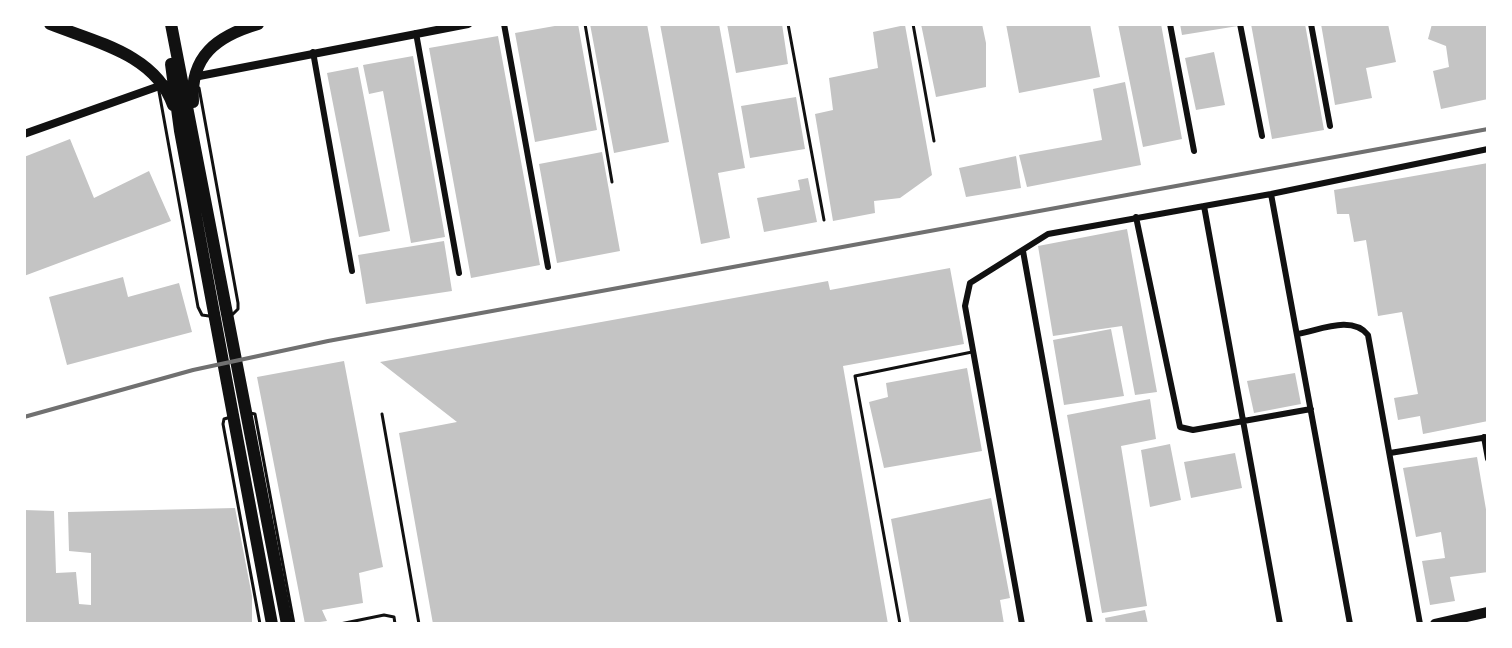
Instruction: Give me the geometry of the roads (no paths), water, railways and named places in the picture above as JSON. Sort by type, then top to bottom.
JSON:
[{"type":"highway","points":[[50,24],[132,58],[164,86],[180,131]]},
{"type":"highway","points":[[164,24],[180,131],[272,624]]},
{"type":"highway","points":[[171,24],[287,624]]},
{"type":"highway","points":[[201,169],[193,107],[194,76],[205,52],[228,34],[258,24]]},
{"type":"main road","points":[[1435,624],[1488,612]]},
{"type":"street","points":[[24,134],[158,86],[197,76],[468,24]]},
{"type":"street","points":[[504,24],[548,267]]},
{"type":"street","points":[[1170,24],[1194,151]]},
{"type":"street","points":[[1240,24],[1262,136]]},
{"type":"street","points":[[1311,24],[1330,126]]},
{"type":"street","points":[[416,33],[459,273]]},
{"type":"street","points":[[313,52],[352,271]]},
{"type":"street","points":[[1022,624],[965,306],[970,283],[1048,234],[1271,194],[1488,149]]},
{"type":"street","points":[[1271,194],[1350,624]]},
{"type":"street","points":[[1204,206],[1280,624]]},
{"type":"street","points":[[1136,217],[1177,423],[1188,430],[1311,409]]},
{"type":"street","points":[[1023,251],[1090,624]]},
{"type":"street","points":[[1298,334],[1350,325],[1366,331],[1420,624]]},
{"type":"street","points":[[1390,453],[1486,437],[1488,459]]},
{"type":"lane","points":[[585,24],[612,182]]},
{"type":"lane","points":[[788,24],[824,220]]},
{"type":"lane","points":[[913,24],[934,141]]},
{"type":"lane","points":[[158,86],[198,307],[205,316],[234,314],[238,303],[197,76]]},
{"type":"lane","points":[[900,624],[855,376],[973,351]]},
{"type":"lane","points":[[260,624],[223,424],[226,417],[253,413],[294,624]]},
{"type":"lane","points":[[382,414],[419,624]]},
{"type":"lane","points":[[340,624],[384,615],[394,617],[395,624]]},
{"type":"railway","points":[[24,417],[193,370],[328,341],[1488,129]]}]
